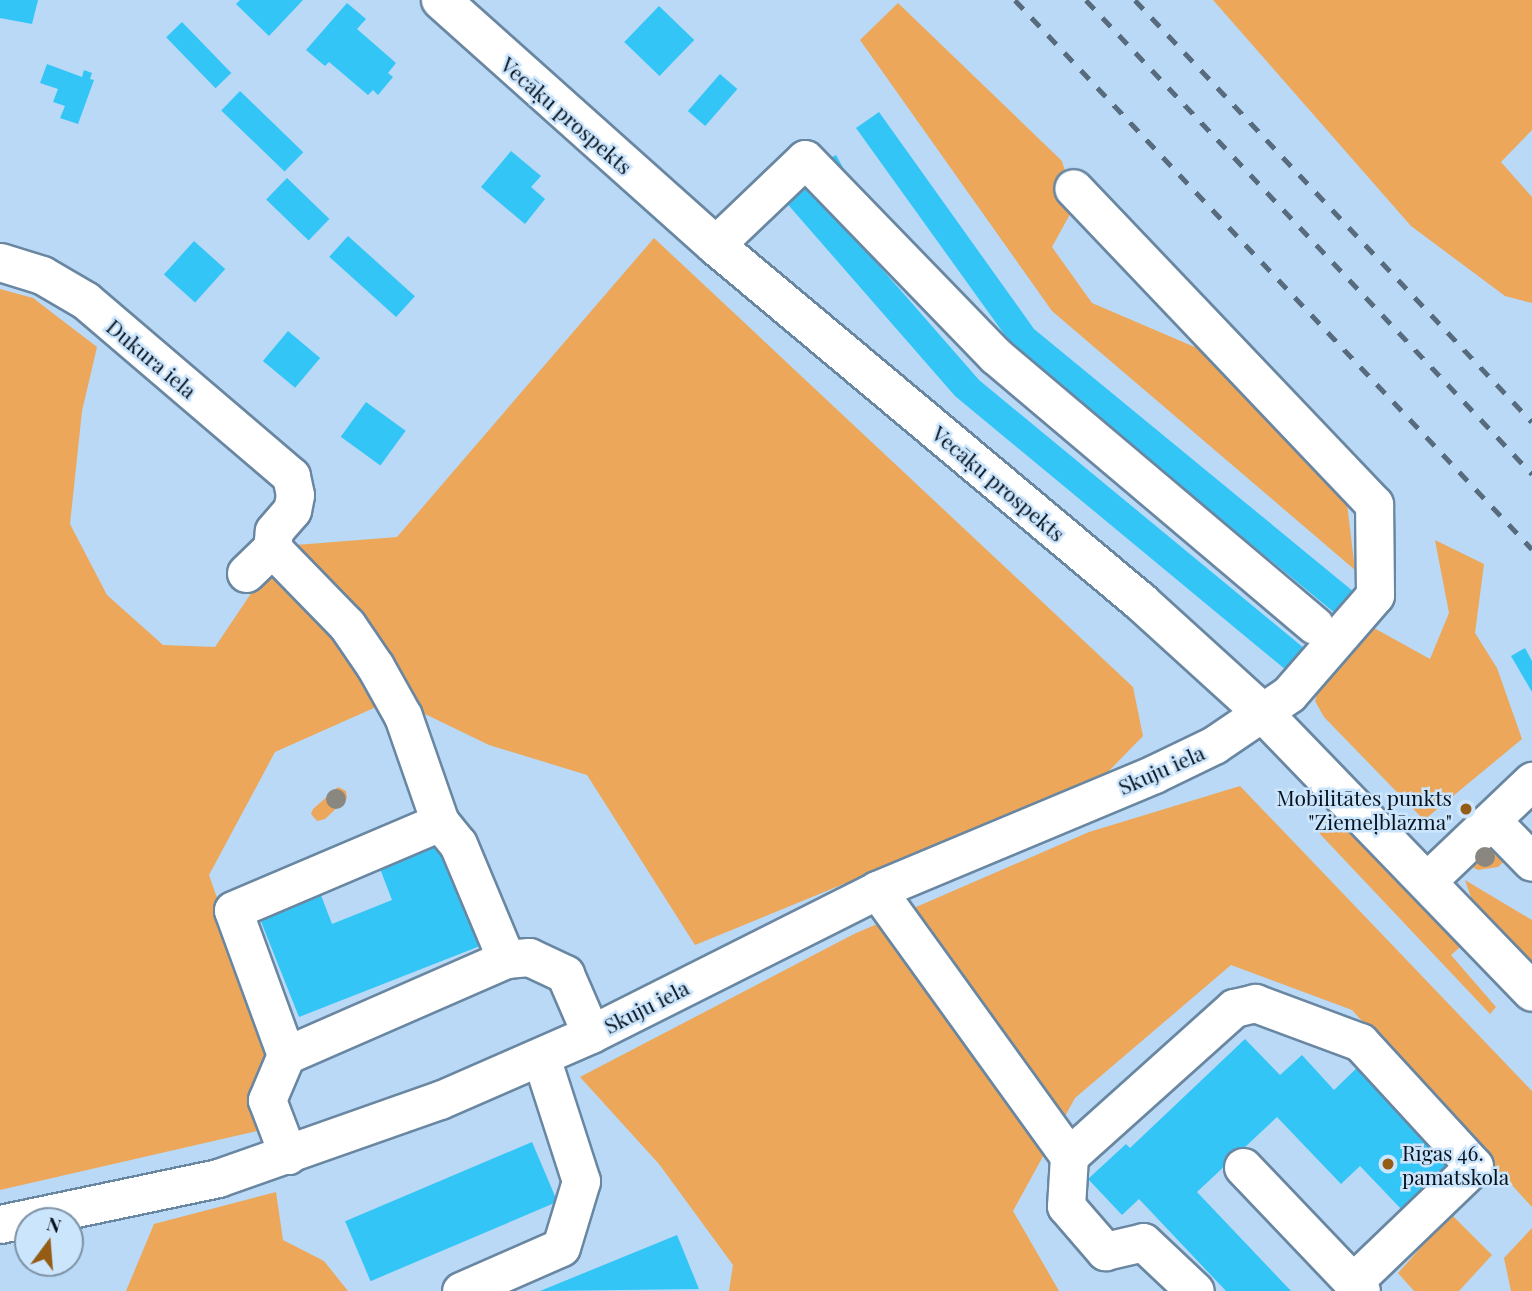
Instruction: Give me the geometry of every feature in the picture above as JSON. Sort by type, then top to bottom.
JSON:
[{"type":"main road","name":"Vecāķu prospekts","points":[[440,0],[715,245],[1142,602],[1264,713],[1428,880],[1532,992]]},
{"type":"street","points":[[715,245],[805,159],[996,356],[1314,625]]},
{"type":"street","name":"Skuju iela","points":[[0,1224],[139,1197],[288,1155],[541,1057],[877,890],[1154,774],[1264,713],[1289,694],[1376,595],[1374,504],[1073,188]]},
{"type":"street","name":"Dukura iela","points":[[0,262],[42,275],[85,300],[291,476],[295,495],[292,510],[274,531],[272,548]]},
{"type":"street","points":[[246,573],[272,548],[347,625],[375,666],[403,716],[440,822],[458,844],[506,959]]},
{"type":"street","points":[[1428,880],[1532,781]]},
{"type":"street","points":[[1492,821],[1532,862]]},
{"type":"street","points":[[288,1155],[267,1100],[286,1055],[233,910],[440,822]]},
{"type":"street","points":[[877,890],[1069,1156],[1066,1206],[1105,1251],[1143,1242],[1195,1291]]},
{"type":"street","points":[[286,1055],[506,959],[529,957],[565,974],[591,1034]]},
{"type":"street","points":[[1069,1156],[1234,1009],[1255,1003],[1360,1042],[1474,1166],[1357,1287],[1244,1167]]},
{"type":"street","points":[[461,1291],[561,1247],[581,1181],[541,1057]]},
{"type":"shaded area","points":[[1213,0],[1532,0],[1532,130],[1501,162],[1532,197],[1532,303],[1505,296],[1411,226]]},
{"type":"shaded area","points":[[898,3],[1062,161],[1075,205],[1052,247],[1092,303],[1197,348],[1346,495],[1355,570],[1052,311],[860,40]]},
{"type":"shaded area","points":[[654,238],[1133,687],[1143,736],[1102,778],[695,945],[587,775],[489,745],[394,699],[275,752],[209,875],[296,1122],[0,1190],[0,289],[33,298],[97,347],[82,411],[70,524],[107,595],[163,645],[215,647],[283,546],[397,537]]},
{"type":"shaded area","points":[[1435,540],[1484,564],[1475,633],[1497,668],[1522,739],[1424,820],[1324,717],[1315,701],[1318,689],[1374,628],[1430,659],[1449,613]]},
{"type":"shaded area","points":[[1240,786],[1532,1091],[1532,1207],[1352,1010],[1231,965],[1075,1098],[1013,1211],[1059,1291],[729,1291],[733,1265],[659,1164],[580,1077],[854,934],[1089,832]]},
{"type":"shaded area","points":[[338,787],[346,791],[347,798],[325,819],[317,821],[311,814],[313,809]]},
{"type":"shaded area","points":[[1339,807],[1466,942],[1451,955],[1496,1007],[1490,1014],[1320,834],[1319,827]]},
{"type":"shaded area","points":[[1496,845],[1513,853],[1498,867],[1478,870],[1468,865],[1485,846]]},
{"type":"shaded area","points":[[1465,880],[1532,920],[1532,967],[1474,906]]},
{"type":"shaded area","points":[[276,1192],[283,1240],[324,1261],[348,1291],[126,1291],[154,1224]]},
{"type":"shaded area","points":[[1451,1214],[1492,1255],[1459,1291],[1414,1291],[1398,1273]]},
{"type":"shaded area","points":[[1532,1228],[1532,1291],[1511,1291],[1504,1258]]},
{"type":"building","points":[[0,0],[38,0],[32,24],[0,18]]},
{"type":"building","points":[[240,0],[303,0],[269,36],[236,4]]},
{"type":"building","points":[[347,3],[366,19],[357,29],[396,63],[388,73],[393,77],[378,95],[373,90],[368,95],[329,62],[325,66],[306,50]]},
{"type":"building","points":[[659,6],[694,40],[660,76],[624,42]]},
{"type":"building","points":[[182,22],[231,73],[215,88],[166,37]]},
{"type":"building","points":[[47,64],[82,77],[84,70],[92,73],[90,79],[94,80],[78,124],[60,118],[65,106],[53,102],[58,89],[40,83]]},
{"type":"building","points":[[720,74],[737,89],[705,126],[688,111]]},
{"type":"building","points":[[240,91],[303,152],[285,172],[221,110]]},
{"type":"building","points":[[879,112],[1034,329],[1354,592],[1336,614],[1017,352],[856,128]]},
{"type":"building","points":[[511,151],[541,176],[531,187],[545,199],[525,224],[481,187]]},
{"type":"building","points":[[836,155],[846,173],[831,182],[821,163]]},
{"type":"building","points":[[287,178],[329,219],[309,241],[266,200]]},
{"type":"building","points":[[806,182],[979,380],[1305,649],[1286,670],[955,396],[784,200]]},
{"type":"building","points":[[348,236],[415,296],[396,317],[329,257]]},
{"type":"building","points":[[194,241],[225,269],[195,303],[164,274]]},
{"type":"building","points":[[288,331],[320,358],[295,388],[263,361]]},
{"type":"building","points":[[366,402],[406,431],[380,466],[341,437]]},
{"type":"building","points":[[1525,648],[1532,661],[1532,692],[1511,656]]},
{"type":"building","points":[[438,842],[480,946],[299,1017],[258,914],[319,890],[332,924],[392,900],[379,866]]},
{"type":"building","name":"Rīgas 46. pamatskola","points":[[1245,1039],[1280,1075],[1302,1055],[1334,1090],[1362,1063],[1456,1162],[1404,1212],[1360,1166],[1341,1184],[1277,1117],[1197,1192],[1291,1291],[1226,1291],[1139,1199],[1122,1215],[1088,1179],[1126,1144],[1130,1148]]},
{"type":"building","points":[[532,1142],[557,1202],[371,1281],[345,1221]]},
{"type":"building","points":[[677,1235],[699,1289],[540,1291]]},
{"type":"railway","points":[[1015,0],[1532,549]]},
{"type":"railway","points":[[1086,0],[1532,474]]},
{"type":"railway","points":[[1135,0],[1532,422]]},
{"type":"place","name":"Mobilitātes punkts \"Ziemeļblāzma\"","points":[[1466,809]]},
{"type":"place","name":"Rīgas 46. pamatskola","points":[[1388,1164]]}]
